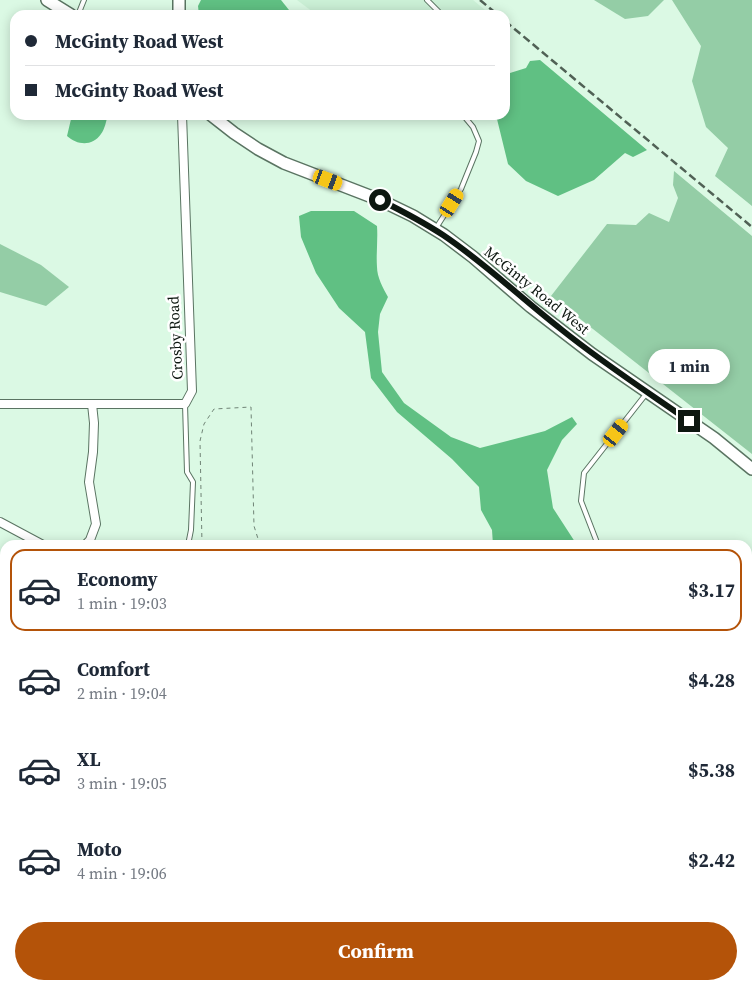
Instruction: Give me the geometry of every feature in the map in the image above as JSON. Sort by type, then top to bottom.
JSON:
[{"type":"main road","points":[[47,0],[63,10]]},
{"type":"main road","name":"McGinty Road West","points":[[218,120],[258,149],[284,163],[380,200],[435,230],[473,257],[592,354],[714,438],[752,469]]},
{"type":"street","name":"Crosby Road","points":[[182,120],[192,391],[185,404]]},
{"type":"street","points":[[0,404],[185,404]]},
{"type":"street","points":[[90,540],[96,524],[89,482],[93,443],[92,404]]},
{"type":"street","points":[[0,522],[34,540]]},
{"type":"lane","points":[[427,0],[437,10]]},
{"type":"lane","points":[[435,230],[461,189],[480,141],[467,120]]},
{"type":"lane","points":[[596,540],[581,501],[584,474],[648,392]]},
{"type":"lane","points":[[185,404],[187,472],[193,482],[192,530],[189,540]]},
{"type":"path","points":[[202,540],[200,441],[204,424],[214,409],[251,407],[254,526],[258,540]]},
{"type":"shaded area","points":[[201,0],[281,0],[289,10],[198,10]]},
{"type":"shaded area","points":[[297,0],[473,0],[485,10],[310,10]]},
{"type":"shaded area","points":[[594,0],[664,0],[648,16],[625,19]]},
{"type":"shaded area","points":[[672,0],[752,0],[752,206],[715,176],[728,148],[706,127],[692,81],[701,46]]},
{"type":"shaded area","points":[[540,60],[647,150],[633,157],[625,153],[594,180],[558,196],[526,181],[508,164],[497,120],[510,120],[510,73],[526,68],[530,61]]},
{"type":"shaded area","points":[[71,120],[106,120],[101,134],[89,143],[80,143],[67,136]]},
{"type":"shaded area","points":[[674,171],[752,236],[752,454],[551,296],[607,224],[636,225],[649,213],[669,222],[678,198],[673,185]]},
{"type":"shaded area","points":[[311,211],[354,211],[377,226],[377,271],[388,297],[380,314],[378,332],[382,372],[404,403],[451,437],[480,448],[545,431],[572,417],[577,424],[562,440],[547,470],[553,508],[574,540],[493,540],[492,530],[481,510],[479,487],[452,459],[397,412],[371,378],[365,332],[339,308],[316,273],[301,237],[299,216]]},
{"type":"shaded area","points":[[0,244],[41,265],[69,287],[46,306],[0,292]]},
{"type":"railway","points":[[480,0],[492,10]]},
{"type":"railway","points":[[510,25],[752,227]]},
{"type":"route","points":[[380,200],[413,216],[444,236],[473,257],[592,354],[689,421]]}]
